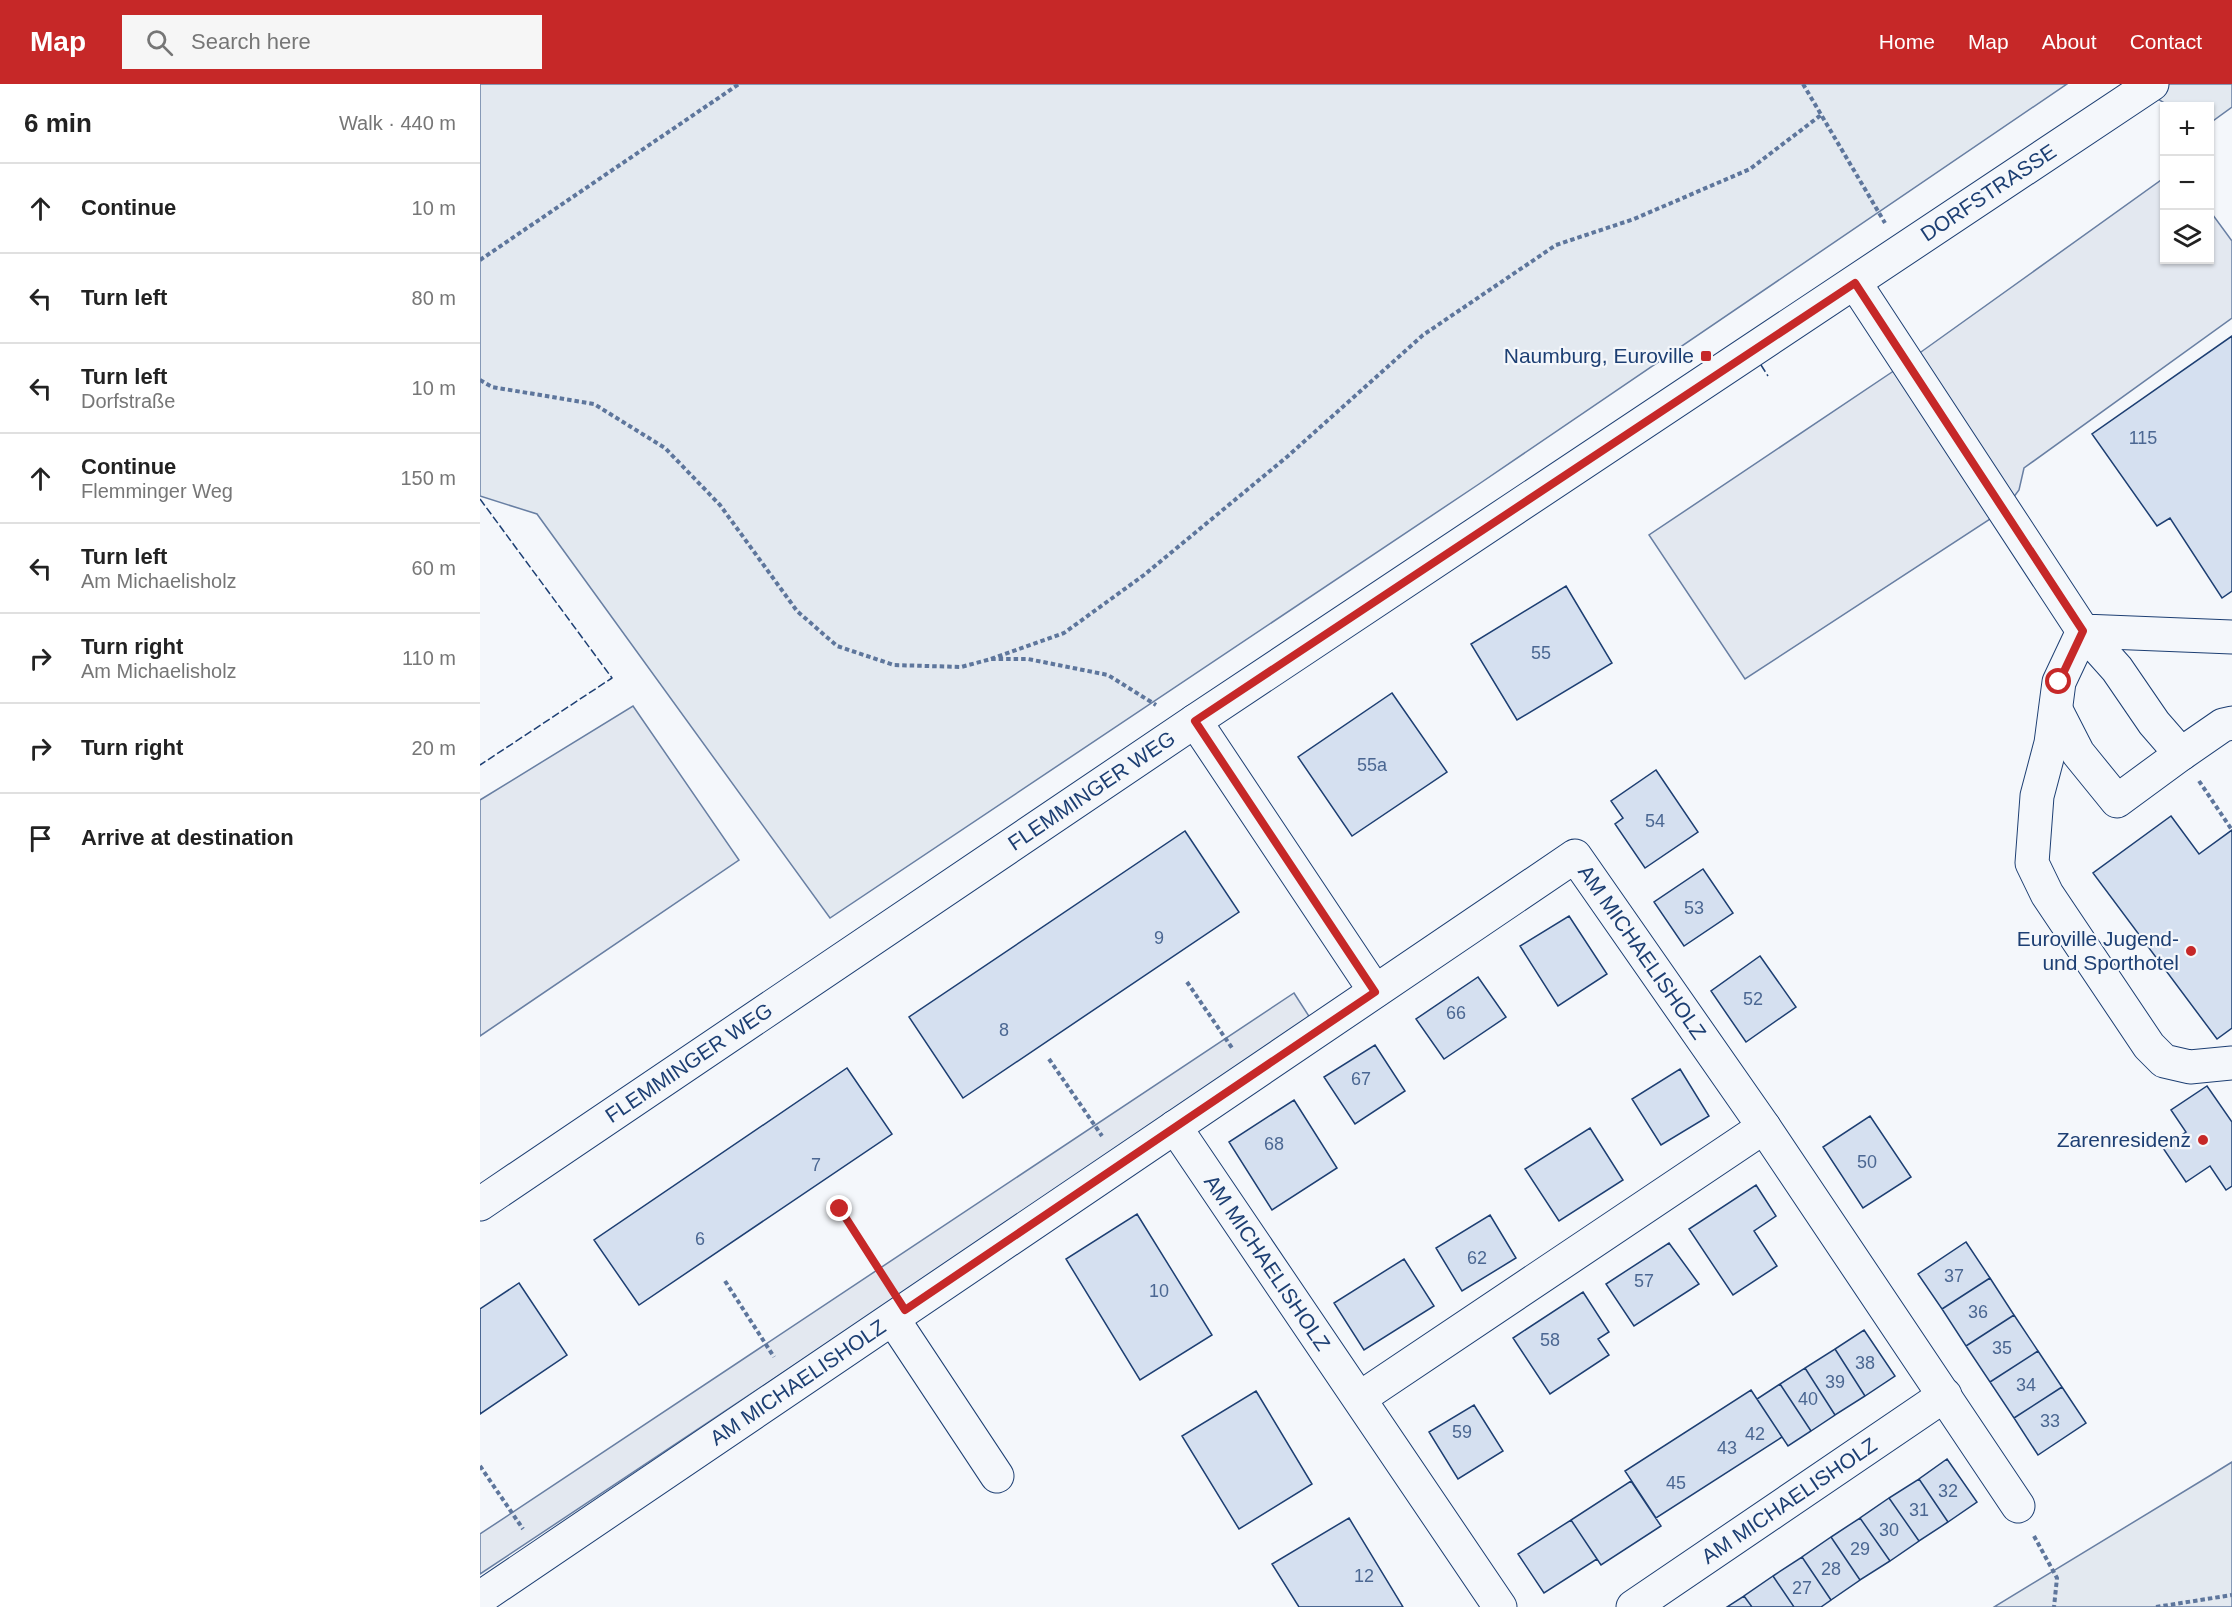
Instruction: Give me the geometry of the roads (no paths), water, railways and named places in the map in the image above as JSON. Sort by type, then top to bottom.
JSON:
[{"type":"street","name":"DORFSTRASSE","points":[[1826,302],[2152,84]]},
{"type":"street","points":[[1855,283],[2083,631],[2117,669],[2154,723],[2181,754]]},
{"type":"street","name":"FLEMMINGER WEG","points":[[480,1204],[1180,716],[1826,302]]},
{"type":"street","points":[[2083,631],[2232,636]]},
{"type":"street","points":[[2083,631],[2059,682],[2051,743],[2037,796],[2032,863],[2047,894],[2149,1046],[2164,1061],[2190,1067],[2232,1063]]},
{"type":"street","points":[[2055,710],[2078,753],[2117,801],[2223,725],[2232,723]]},
{"type":"street","points":[[1180,716],[1375,992]]},
{"type":"street","name":"AM MICHAELISHOLZ","points":[[480,1598],[1575,856],[1764,1127],[2018,1506]]},
{"type":"street","name":"AM MICHAELISHOLZ","points":[[1175,1127],[1500,1607]]},
{"type":"street","points":[[1360,1398],[1764,1127]]},
{"type":"street","points":[[899,1314],[997,1476]]},
{"type":"street","name":"AM MICHAELISHOLZ","points":[[1633,1607],[1945,1395]]},
{"type":"place","name":"Naumburg, Euroville","points":[[1706,356]]},
{"type":"place","name":"Euroville Jugend- und Sporthotel","points":[[2191,951]]},
{"type":"place","name":"Zarenresidenz","points":[[2203,1140]]}]
